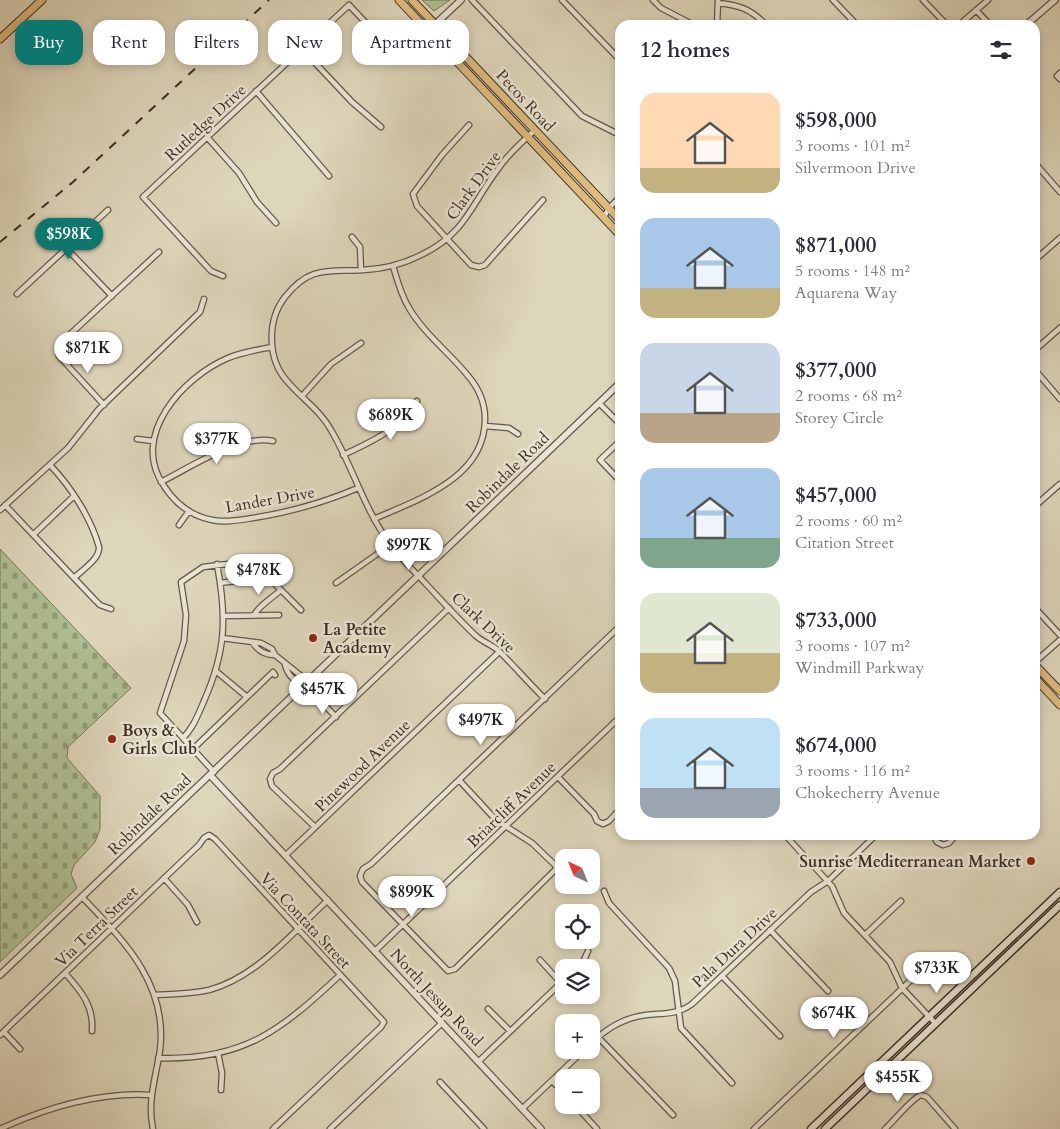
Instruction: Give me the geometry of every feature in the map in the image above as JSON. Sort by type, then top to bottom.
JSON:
[{"type":"main road","points":[[0,39],[42,0]]},
{"type":"main road","name":"Pecos Road","points":[[399,0],[418,20]]},
{"type":"main road","name":"Pecos Road","points":[[412,0],[431,20]]},
{"type":"main road","name":"Pecos Road","points":[[469,60],[615,215]]},
{"type":"main road","name":"Pecos Road","points":[[460,65],[615,229]]},
{"type":"main road","points":[[1040,669],[1060,691]]},
{"type":"main road","points":[[1040,683],[1060,705]]},
{"type":"main road","points":[[811,1129],[1060,892]]},
{"type":"main road","points":[[825,1129],[1060,906]]},
{"type":"street","points":[[439,20],[461,0]]},
{"type":"street","points":[[472,0],[582,116],[615,132]]},
{"type":"street","points":[[562,0],[615,55]]},
{"type":"street","points":[[653,0],[661,8],[684,20]]},
{"type":"street","points":[[833,0],[852,20]]},
{"type":"street","points":[[923,0],[942,20]]},
{"type":"street","points":[[964,20],[988,0]]},
{"type":"street","points":[[1032,20],[1055,0]]},
{"type":"street","points":[[717,20],[718,1],[748,9],[760,20]]},
{"type":"street","name":"Rutledge Drive","points":[[333,20],[349,5],[363,20]]},
{"type":"street","points":[[976,10],[985,20]]},
{"type":"street","name":"Rutledge Drive","points":[[223,276],[211,271],[143,197],[285,65]]},
{"type":"street","points":[[317,65],[352,102],[381,127]]},
{"type":"street","points":[[1060,73],[1057,76],[1060,79]]},
{"type":"street","points":[[256,92],[329,176]]},
{"type":"street","points":[[469,125],[442,155],[413,194],[417,206],[471,265],[479,267],[485,265],[543,200]]},
{"type":"street","name":"Clark Drive","points":[[535,130],[498,167],[474,208],[458,229],[425,254],[393,266],[362,270],[332,269],[310,276],[296,285],[284,298],[276,313],[272,329],[272,347],[282,374],[323,418],[343,454],[374,519],[390,545],[475,636],[499,652],[545,698]]},
{"type":"street","points":[[207,137],[239,173],[257,202],[276,223]]},
{"type":"street","points":[[1040,171],[1060,192]]},
{"type":"street","points":[[604,217],[615,201]]},
{"type":"street","points":[[17,294],[108,210]]},
{"type":"street","points":[[352,237],[360,247],[362,270]]},
{"type":"street","points":[[1040,256],[1060,238]]},
{"type":"street","points":[[67,248],[112,296]]},
{"type":"street","points":[[104,405],[59,356],[58,348],[64,339],[159,252]]},
{"type":"street","points":[[374,519],[438,490],[449,482],[475,456],[483,441],[485,426],[485,411],[476,387],[414,316],[403,297],[393,266]]},
{"type":"street","points":[[0,510],[50,465],[104,405],[200,312],[204,299]]},
{"type":"street","points":[[1040,346],[1060,328]]},
{"type":"street","points":[[302,396],[331,364],[361,343]]},
{"type":"street","name":"Lander Drive","points":[[272,347],[229,357],[200,375],[165,411],[153,441],[154,462],[161,482],[170,495],[189,511],[214,521],[237,520],[304,509],[358,488]]},
{"type":"street","points":[[1040,376],[1060,399]]},
{"type":"street","name":"Robindale Road","points":[[0,975],[615,388]]},
{"type":"street","points":[[343,454],[388,432],[411,412],[417,402]]},
{"type":"street","points":[[599,402],[615,419]]},
{"type":"street","points":[[485,426],[509,428],[518,434]]},
{"type":"street","points":[[137,439],[153,441]]},
{"type":"street","points":[[161,482],[234,446],[261,439],[273,441]]},
{"type":"street","points":[[615,445],[600,460],[615,476]]},
{"type":"street","points":[[50,465],[61,476],[74,496],[91,526],[100,553],[74,578]]},
{"type":"street","points":[[1040,502],[1060,484]]},
{"type":"street","points":[[34,534],[74,496]]},
{"type":"street","points":[[5,505],[100,605],[111,609]]},
{"type":"street","points":[[179,525],[189,511]]},
{"type":"street","points":[[336,583],[390,545]]},
{"type":"street","points":[[212,773],[193,748],[164,719],[160,709],[176,671],[184,641],[186,615],[181,582],[203,567],[252,560],[301,610]]},
{"type":"street","points":[[183,738],[191,730],[217,672],[224,616],[217,564]]},
{"type":"street","points":[[220,583],[244,580]]},
{"type":"street","points":[[254,615],[258,608],[270,601],[281,590]]},
{"type":"street","points":[[315,828],[278,789],[272,786],[270,779],[273,773],[280,769],[336,717],[449,608]]},
{"type":"street","points":[[1040,613],[1060,635]]},
{"type":"street","points":[[224,616],[278,615]]},
{"type":"street","points":[[459,780],[505,827],[532,843],[555,865],[556,869],[455,969],[448,971],[362,882],[360,876],[363,869],[615,631]]},
{"type":"street","points":[[222,638],[267,645],[285,665],[287,673],[295,681],[304,685],[336,717]]},
{"type":"street","points":[[1040,658],[1060,640]]},
{"type":"street","points":[[254,643],[257,649],[269,655],[274,655]]},
{"type":"street","name":"Pinewood Avenue","points":[[286,855],[499,652]]},
{"type":"street","points":[[217,672],[247,697]]},
{"type":"street","points":[[193,748],[272,672],[275,676]]},
{"type":"street","name":"Briarcliff Avenue","points":[[375,951],[615,722]]},
{"type":"street","name":"North Jessup Road","points":[[212,773],[541,1129]]},
{"type":"street","points":[[558,777],[594,814],[597,821],[603,824],[609,821],[615,814]]},
{"type":"street","name":"Via Terra Street","points":[[2,1033],[209,835]]},
{"type":"street","name":"Via Contata Street","points":[[209,835],[215,838],[384,1022],[273,1129]]},
{"type":"street","points":[[790,840],[828,881],[844,913],[890,962],[902,988],[936,1024]]},
{"type":"street","name":"Pala Dura Drive","points":[[600,1035],[613,1025],[628,1019],[678,1012],[692,1004],[811,892],[828,881],[871,840]]},
{"type":"street","points":[[935,840],[943,845],[952,840]]},
{"type":"street","points":[[164,878],[188,905],[197,922]]},
{"type":"street","points":[[604,891],[609,903],[669,968],[675,981],[679,1023],[685,1033],[732,1083]]},
{"type":"street","points":[[82,897],[112,928],[139,961],[155,995],[160,1030],[158,1058],[151,1094],[153,1129]]},
{"type":"street","points":[[155,995],[194,993],[232,981],[260,963],[328,900]]},
{"type":"street","points":[[865,935],[901,901]]},
{"type":"street","points":[[770,930],[828,991]]},
{"type":"street","points":[[584,959],[588,951]]},
{"type":"street","points":[[540,960],[555,974]]},
{"type":"street","points":[[754,1129],[929,963]]},
{"type":"street","points":[[65,973],[79,988],[89,1005],[93,1022],[92,1031]]},
{"type":"street","points":[[158,1058],[190,1057],[218,1053],[255,1041],[285,1024],[340,976]]},
{"type":"street","points":[[722,976],[780,1036]]},
{"type":"street","points":[[478,1062],[555,989]]},
{"type":"street","points":[[488,1009],[510,1031]]},
{"type":"street","points":[[330,1129],[442,1023]]},
{"type":"street","points":[[2,1033],[20,1048]]},
{"type":"street","points":[[600,1038],[673,1115]]},
{"type":"street","points":[[218,1053],[222,1073],[221,1090]]},
{"type":"street","points":[[522,1109],[575,1059]]},
{"type":"street","points":[[552,1081],[555,1084]]},
{"type":"street","points":[[440,1082],[484,1129]]},
{"type":"street","points":[[0,1129],[41,1112],[82,1101],[123,1095],[151,1094]]},
{"type":"street","points":[[886,1129],[908,1107],[914,1098],[921,1095],[928,1098],[955,1129]]},
{"type":"street","points":[[583,1114],[597,1129]]},
{"type":"green space","points":[[422,0],[450,0],[434,11]]},
{"type":"green space","points":[[0,549],[131,688],[68,747],[67,758],[100,796],[100,829],[95,842],[74,865],[71,874],[77,888],[0,962]]},
{"type":"railway","points":[[0,242],[73,182],[269,0]]},
{"type":"place","name":"La Petite Academy","points":[[313,638]]},
{"type":"place","name":"Boys & Girls Club","points":[[112,739]]},
{"type":"place","name":"Sunrise Mediterranean Market","points":[[1031,861]]}]
